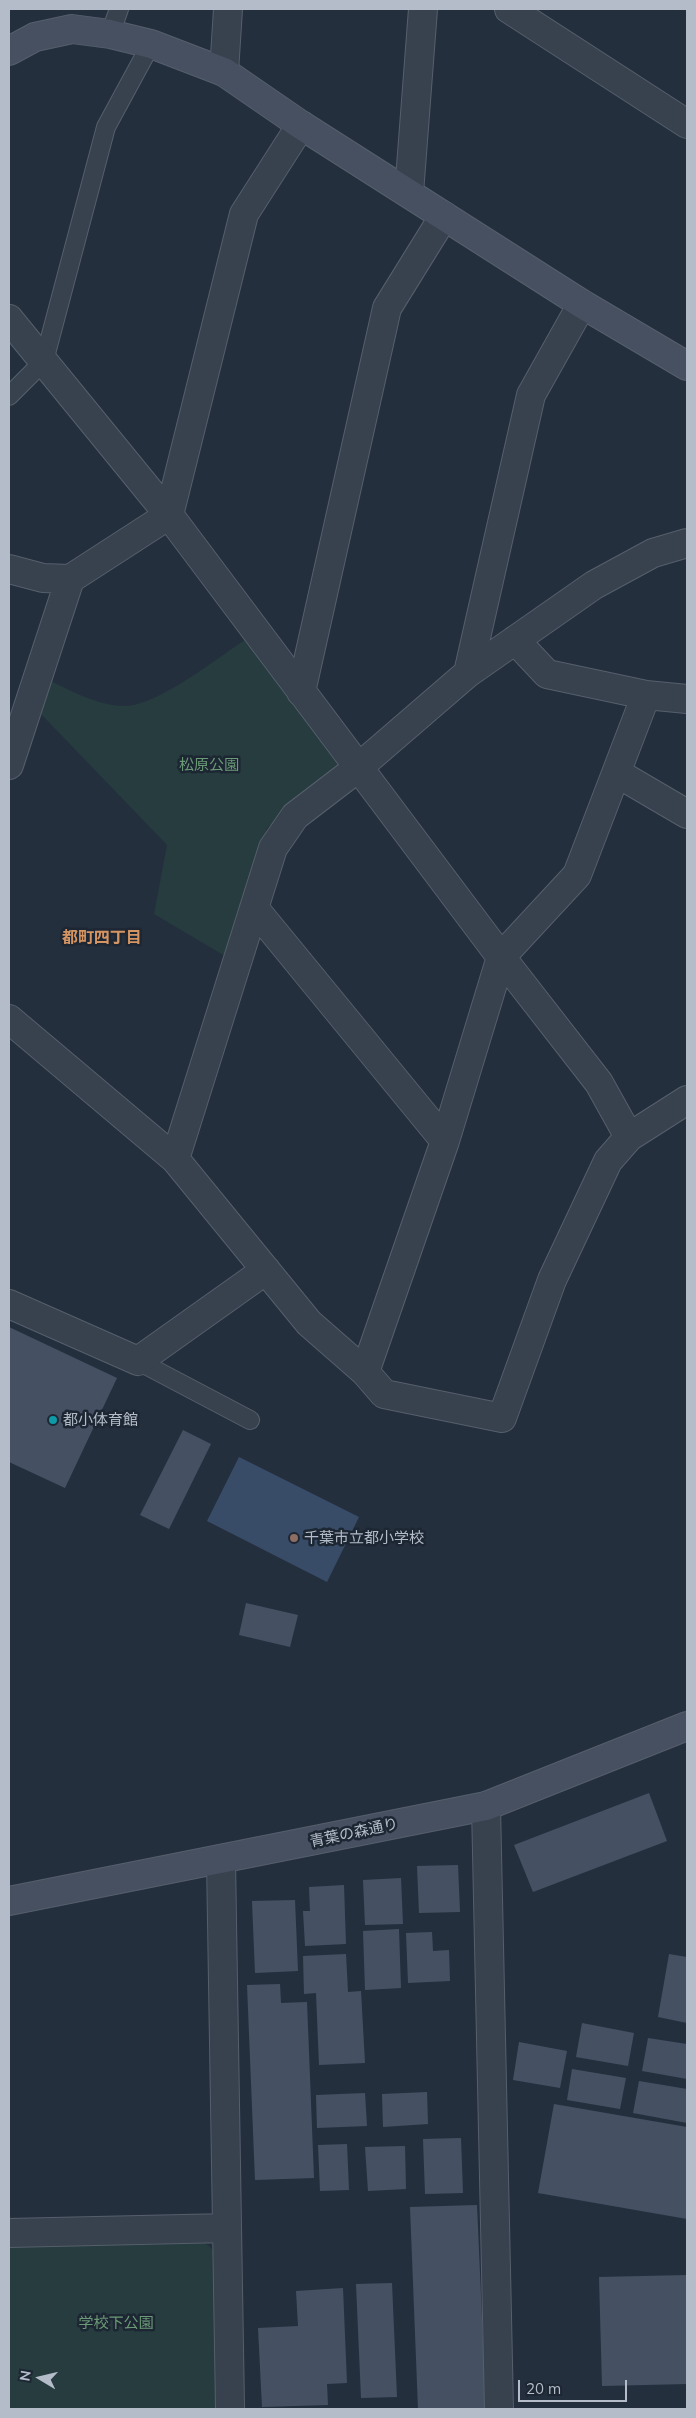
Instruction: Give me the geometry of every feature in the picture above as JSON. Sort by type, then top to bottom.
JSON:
[{"type":"street","points":[[224,72],[228,9]]},
{"type":"street","points":[[409,193],[423,9]]},
{"type":"street","points":[[509,9],[687,124]]},
{"type":"street","points":[[9,50],[35,37],[72,29],[110,34],[152,44],[224,72],[301,125],[582,304],[687,366]]},
{"type":"street","points":[[9,569],[43,578],[70,579],[169,515],[244,214],[301,125]]},
{"type":"street","points":[[302,692],[387,308],[444,216]]},
{"type":"street","points":[[468,673],[531,395],[582,304]]},
{"type":"street","points":[[9,319],[169,515],[360,767],[501,958],[599,1083],[629,1138]]},
{"type":"street","points":[[175,1159],[273,848],[295,816],[360,767],[468,673],[514,640],[594,585],[653,553],[687,543]]},
{"type":"street","points":[[9,765],[70,579]]},
{"type":"street","points":[[514,640],[547,674],[646,695],[687,699]]},
{"type":"street","points":[[365,1372],[446,1142],[501,958],[577,875],[646,695]]},
{"type":"street","points":[[617,773],[687,814]]},
{"type":"street","points":[[254,908],[446,1142]]},
{"type":"street","points":[[9,1019],[175,1159],[310,1323],[365,1372],[384,1394],[502,1418],[552,1280],[608,1161],[629,1138],[687,1100]]},
{"type":"street","points":[[9,1304],[138,1361],[266,1270]]},
{"type":"street","name":"青葉の森通り","points":[[9,1900],[221,1860],[486,1806],[687,1726]]},
{"type":"street","points":[[486,1806],[499,2409]]},
{"type":"street","points":[[221,1860],[230,2409]]},
{"type":"street","points":[[9,2232],[228,2228]]},
{"type":"lane","points":[[110,34],[119,9]]},
{"type":"lane","points":[[9,396],[44,361],[106,127],[152,44]]},
{"type":"lane","points":[[138,1361],[250,1420]]},
{"type":"green space","name":"松原公園","points":[[249,637],[337,752],[338,770],[267,828],[225,956],[154,914],[167,845],[40,713],[49,680],[76,693],[107,704],[126,706],[140,704],[172,689]]},
{"type":"green space","name":"学校下公園","points":[[195,2235],[222,2257],[220,2409],[9,2409],[9,2238]]},
{"type":"water","points":[[239,1457],[359,1517],[327,1582],[207,1521]]},
{"type":"building","name":"都小体育館","points":[[9,1327],[117,1378],[65,1488],[9,1462]]},
{"type":"building","points":[[183,1430],[211,1444],[169,1529],[140,1515]]},
{"type":"building","points":[[246,1603],[298,1615],[290,1647],[239,1635]]},
{"type":"building","points":[[649,1793],[667,1841],[533,1892],[514,1845]]},
{"type":"building","points":[[458,1865],[460,1912],[419,1913],[417,1866]]},
{"type":"building","points":[[401,1878],[403,1924],[365,1925],[363,1880]]},
{"type":"building","points":[[344,1885],[346,1944],[305,1946],[303,1911],[310,1911],[309,1887]]},
{"type":"building","points":[[295,1900],[298,1971],[255,1973],[252,1901]]},
{"type":"building","points":[[399,1929],[401,1988],[365,1990],[363,1931]]},
{"type":"building","points":[[432,1932],[433,1951],[449,1950],[450,1981],[408,1983],[406,1933]]},
{"type":"building","points":[[346,1954],[348,1992],[361,1991],[365,2063],[319,2065],[316,1993],[304,1994],[303,1956]]},
{"type":"building","points":[[669,1954],[687,1957],[687,2023],[658,2017]]},
{"type":"building","points":[[280,1984],[281,2003],[307,2002],[314,2178],[255,2180],[247,1985]]},
{"type":"building","points":[[582,2023],[634,2033],[628,2066],[576,2057]]},
{"type":"building","points":[[648,2038],[687,2044],[687,2079],[642,2071]]},
{"type":"building","points":[[519,2042],[567,2051],[560,2088],[513,2080]]},
{"type":"building","points":[[572,2069],[626,2078],[620,2109],[567,2100]]},
{"type":"building","points":[[639,2081],[687,2089],[687,2123],[633,2113]]},
{"type":"building","points":[[427,2092],[428,2124],[383,2127],[382,2094]]},
{"type":"building","points":[[365,2093],[367,2126],[317,2128],[316,2095]]},
{"type":"building","points":[[554,2104],[687,2127],[687,2219],[538,2193]]},
{"type":"building","points":[[461,2138],[463,2193],[425,2194],[423,2139]]},
{"type":"building","points":[[347,2144],[349,2190],[320,2191],[318,2145]]},
{"type":"building","points":[[405,2146],[406,2189],[368,2191],[365,2147]]},
{"type":"building","points":[[477,2205],[486,2409],[418,2409],[410,2207]]},
{"type":"building","points":[[687,2275],[687,2384],[602,2386],[599,2277]]},
{"type":"building","points":[[392,2283],[397,2397],[361,2398],[356,2284]]},
{"type":"building","points":[[343,2288],[347,2383],[327,2384],[328,2405],[262,2407],[258,2328],[298,2326],[296,2291]]},
{"type":"place","name":"都小体育館","points":[[53,1420]]},
{"type":"place","name":"千葉市立都小学校","points":[[294,1538]]},
{"type":"district","name":"都町四丁目","points":[[102,938]]}]
